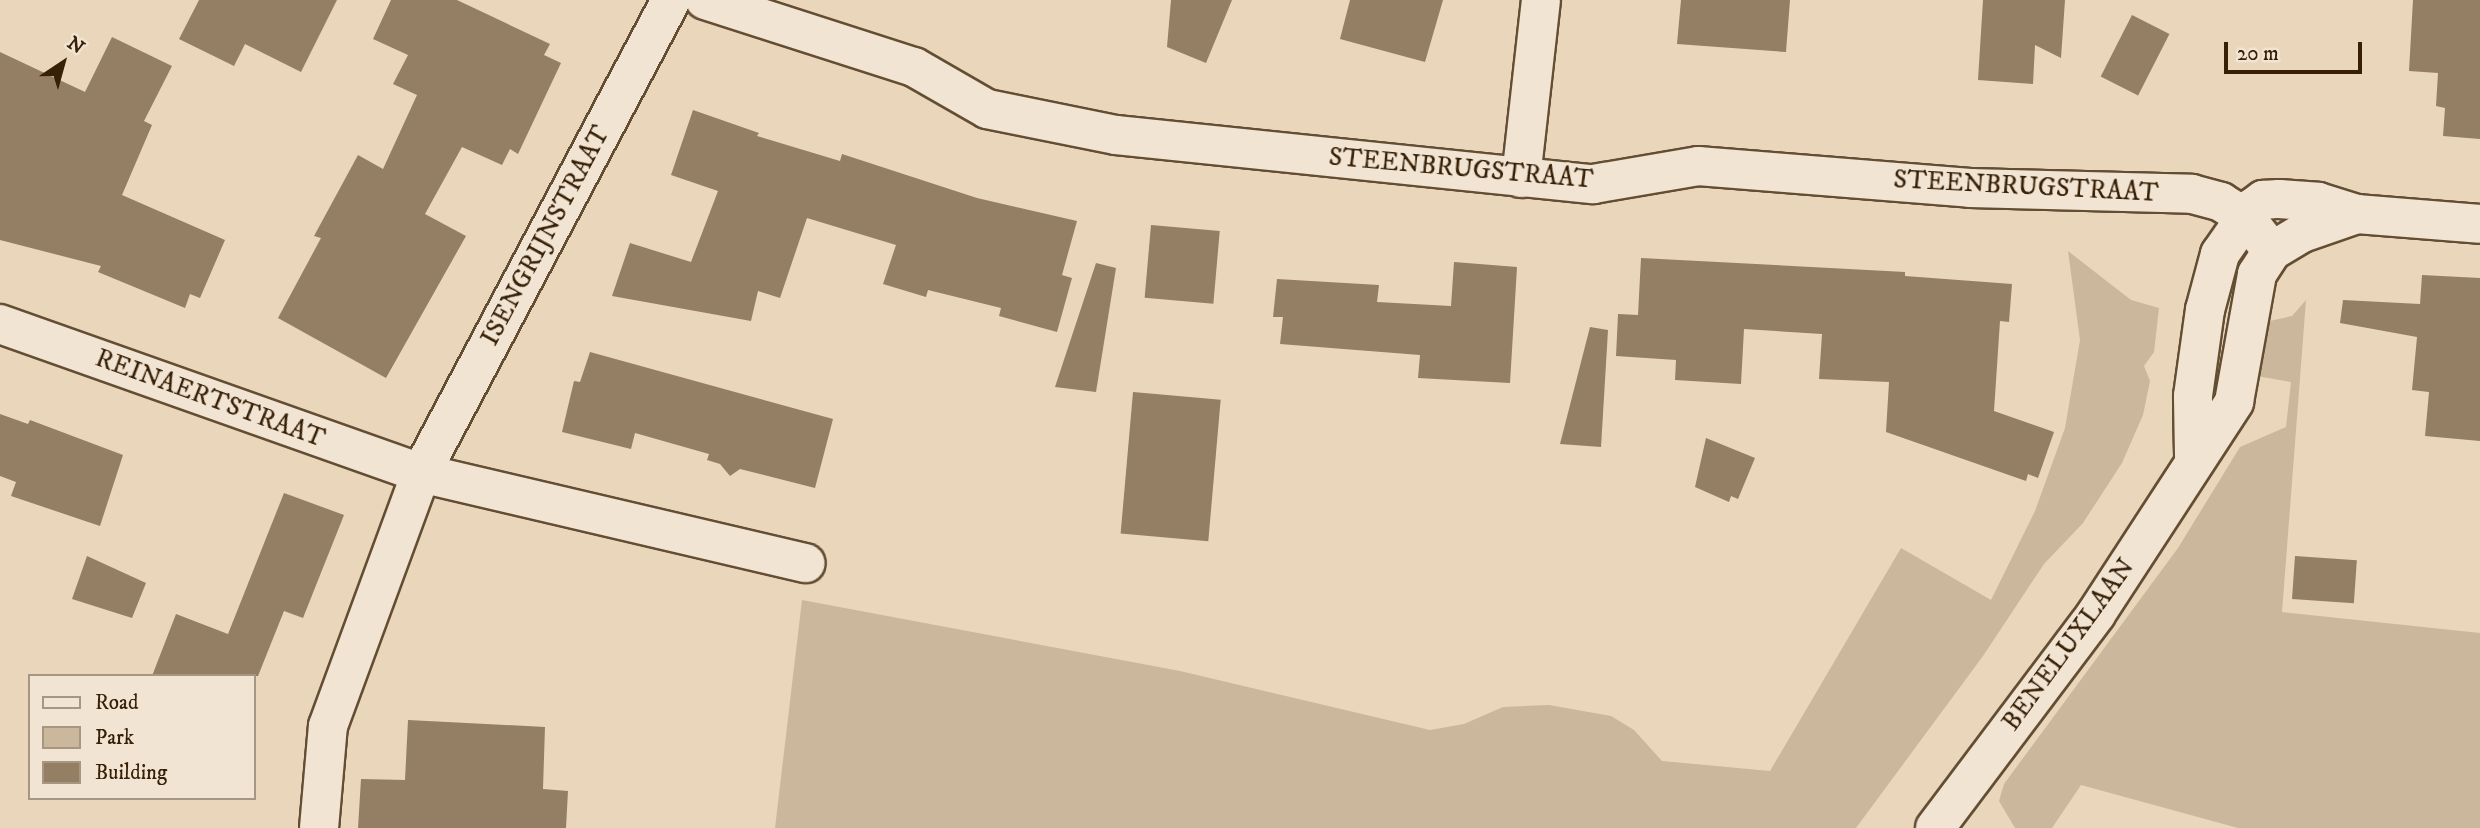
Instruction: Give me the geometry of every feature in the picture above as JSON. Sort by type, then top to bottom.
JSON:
[{"type":"street","name":"ISENGRIJNSTRAAT","points":[[319,828],[328,726],[421,473],[671,0]]},
{"type":"street","name":"STEENBRUGSTRAAT","points":[[705,0],[914,67],[987,109],[1116,135],[1593,184],[1698,166],[1970,188],[2192,194],[2221,202],[2245,217]]},
{"type":"street","points":[[1521,178],[1541,0]]},
{"type":"street","points":[[2194,456],[2193,396],[2205,310],[2220,254],[2245,217],[2263,200],[2318,202],[2357,214],[2480,224]]},
{"type":"street","points":[[2245,217],[2272,251],[2302,233],[2357,214]]},
{"type":"street","name":"BENELUXLAAN","points":[[1935,828],[2096,614],[2194,456],[2234,402],[2258,274],[2272,251]]},
{"type":"street","name":"REINAERTSTRAAT","points":[[0,324],[421,473]]},
{"type":"street","points":[[421,473],[806,563]]},
{"type":"green space","points":[[2068,251],[2131,300],[2159,308],[2154,352],[2144,366],[2150,381],[2143,415],[2122,463],[2083,523],[2044,564],[1983,656],[1856,828],[775,828],[802,600],[1180,671],[1430,730],[1464,724],[1503,707],[1549,705],[1611,716],[1634,730],[1662,761],[1770,771],[1901,548],[1991,600],[2035,511],[2065,428],[2080,340]]},
{"type":"green space","points":[[2306,300],[2282,612],[2480,633],[2480,828],[2238,828],[2081,785],[2052,828],[2015,828],[1999,801],[2004,784],[2178,548],[2240,447],[2286,427],[2291,382],[2251,375],[2256,324],[2292,316]]},
{"type":"building","points":[[199,0],[337,0],[301,72],[245,44],[234,66],[179,39]]},
{"type":"building","points":[[391,0],[457,0],[550,44],[544,55],[561,63],[518,154],[510,149],[502,165],[462,147],[425,214],[466,236],[386,378],[278,318],[321,238],[314,236],[358,155],[383,169],[417,95],[393,84],[408,55],[373,39]]},
{"type":"building","points":[[1171,0],[1232,0],[1206,63],[1167,47]]},
{"type":"building","points":[[1350,0],[1443,0],[1425,62],[1340,39]]},
{"type":"building","points":[[1681,0],[1790,0],[1786,52],[1677,44]]},
{"type":"building","points":[[1983,0],[2065,0],[2061,58],[2035,45],[2033,84],[1978,80]]},
{"type":"building","points":[[2413,0],[2480,0],[2480,139],[2443,136],[2445,108],[2436,106],[2438,73],[2409,71]]},
{"type":"building","points":[[2132,15],[2169,34],[2138,96],[2101,76]]},
{"type":"building","points":[[112,37],[172,66],[144,121],[152,125],[122,195],[225,240],[200,298],[190,294],[185,308],[98,272],[101,266],[0,240],[0,52],[85,92]]},
{"type":"building","points":[[693,110],[759,133],[757,136],[840,161],[842,154],[977,198],[1077,221],[1062,275],[1072,278],[1057,332],[999,316],[1001,308],[928,290],[926,297],[883,284],[896,245],[807,218],[780,298],[758,291],[751,321],[612,296],[630,243],[691,262],[718,191],[671,175]]},
{"type":"building","points":[[1151,225],[1220,231],[1213,304],[1145,298]]},
{"type":"building","points":[[1641,258],[1905,272],[1905,276],[2012,284],[2009,322],[2000,321],[1994,411],[2054,432],[2038,478],[2028,474],[2026,481],[1886,432],[1889,382],[1819,379],[1822,334],[1744,329],[1741,384],[1675,380],[1676,360],[1616,356],[1618,314],[1638,315]]},
{"type":"building","points":[[1454,262],[1517,267],[1510,383],[1418,378],[1420,355],[1280,344],[1283,317],[1273,317],[1277,279],[1379,285],[1377,302],[1451,306]]},
{"type":"building","points":[[1096,263],[1116,268],[1096,392],[1055,387]]},
{"type":"building","points":[[2422,275],[2480,278],[2480,441],[2425,436],[2429,392],[2412,390],[2417,337],[2340,323],[2343,300],[2420,304]]},
{"type":"building","points":[[1590,327],[1608,330],[1601,447],[1560,444]]},
{"type":"building","points":[[590,352],[833,419],[815,488],[740,469],[730,476],[720,464],[707,460],[709,454],[635,433],[631,449],[562,432],[574,381],[580,382]]},
{"type":"building","points":[[1133,392],[1221,400],[1208,541],[1121,533]]},
{"type":"building","points":[[0,414],[28,424],[30,420],[123,455],[100,526],[11,496],[16,482],[0,476]]},
{"type":"building","points":[[1706,438],[1755,458],[1738,499],[1731,496],[1729,502],[1695,487]]},
{"type":"building","points":[[284,493],[344,515],[303,618],[284,611],[258,676],[153,674],[176,614],[228,634]]},
{"type":"building","points":[[87,556],[146,583],[132,618],[72,599]]},
{"type":"building","points":[[2295,556],[2357,560],[2354,603],[2292,599]]},
{"type":"building","points":[[408,720],[545,727],[543,789],[568,791],[566,828],[358,828],[361,779],[405,780]]}]
